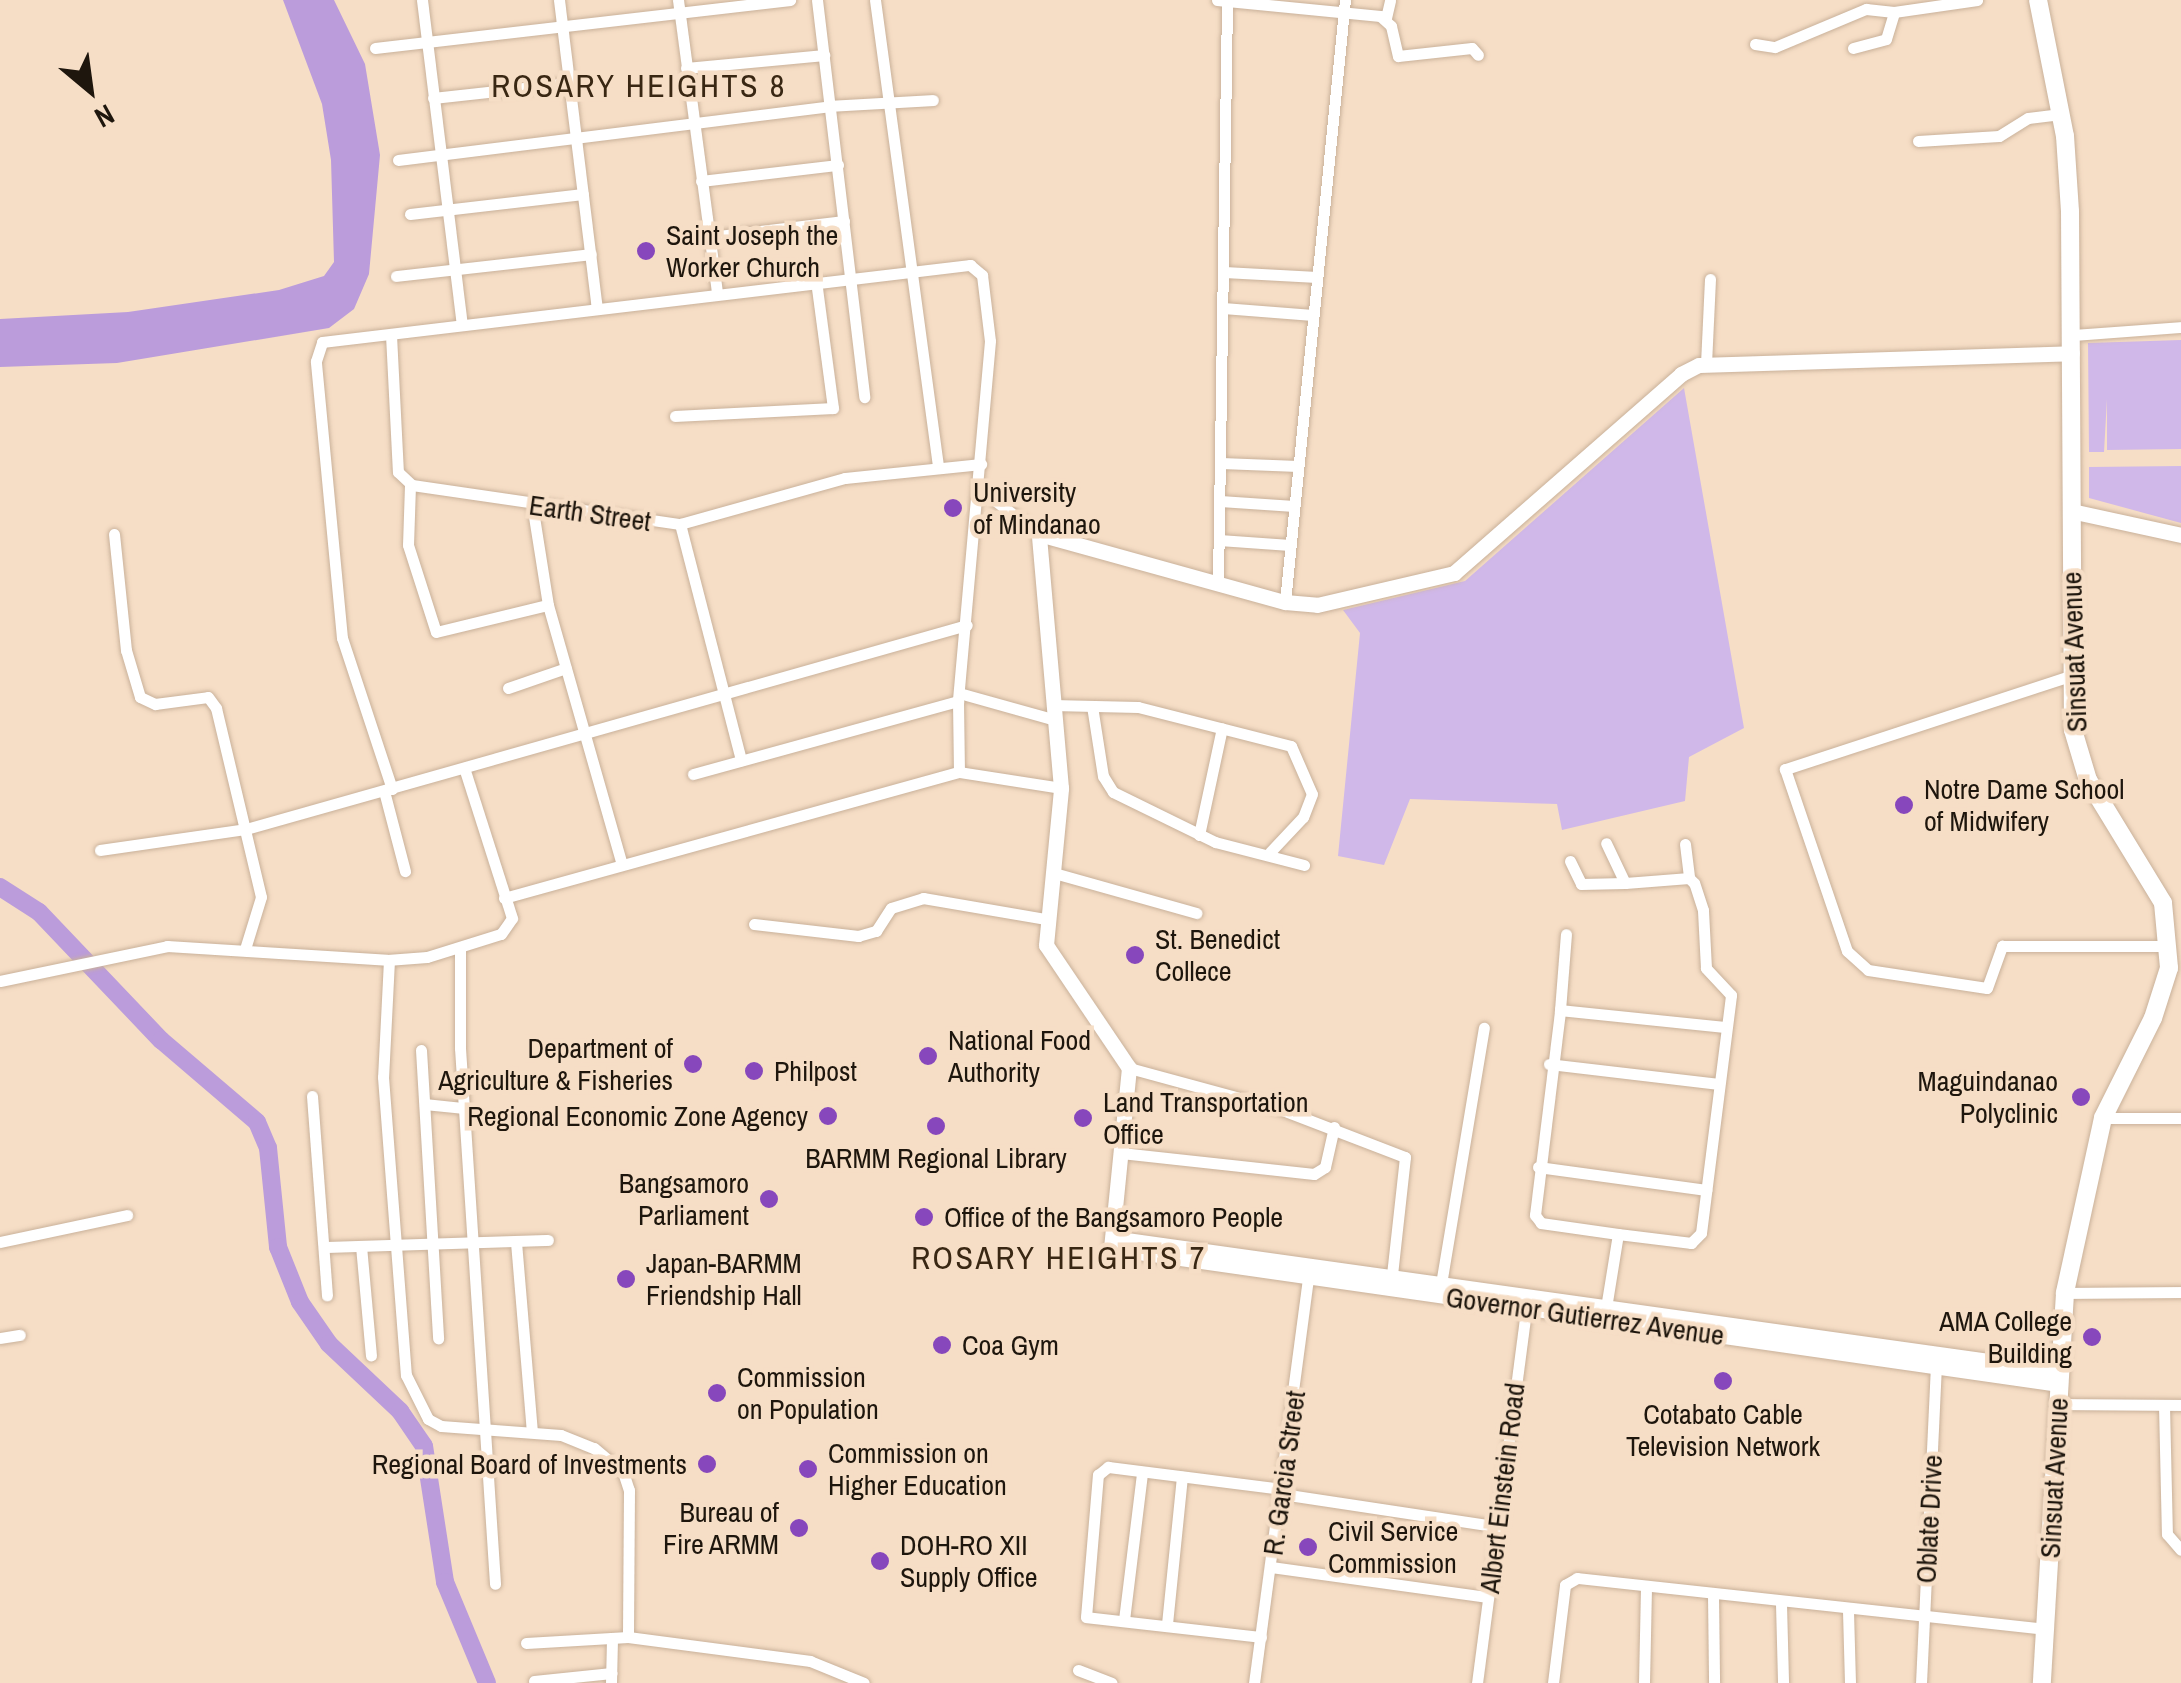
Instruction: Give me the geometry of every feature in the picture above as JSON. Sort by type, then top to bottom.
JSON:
[{"type":"main road","name":"Sinsuat Avenue","points":[[2038,0],[2061,114],[2072,344],[2070,676],[2084,772],[2153,878],[2169,946],[2164,993],[2103,1118],[2066,1292],[2042,1683]]},
{"type":"street","points":[[422,0],[462,325]]},
{"type":"street","points":[[559,0],[597,308]]},
{"type":"street","points":[[374,48],[562,28],[678,6],[790,0]]},
{"type":"street","points":[[816,0],[864,397]]},
{"type":"street","points":[[875,0],[908,270],[938,466]]},
{"type":"street","points":[[1218,0],[1344,6],[1386,18]]},
{"type":"street","points":[[1390,0],[1386,18],[1398,56],[1472,48],[1478,55]]},
{"type":"street","points":[[1755,44],[1775,46],[1866,9],[1894,12],[1977,0]]},
{"type":"street","points":[[1218,582],[1227,1]]},
{"type":"street","points":[[678,6],[717,292]]},
{"type":"street","points":[[1285,602],[1344,6]]},
{"type":"street","points":[[1853,48],[1886,39],[1894,12]]},
{"type":"street","points":[[686,68],[824,55]]},
{"type":"street","points":[[433,98],[569,83]]},
{"type":"street","points":[[398,160],[829,106],[933,100]]},
{"type":"street","points":[[1918,141],[1998,136],[2028,118],[2061,114]]},
{"type":"street","points":[[701,180],[838,165]]},
{"type":"street","points":[[410,214],[583,194]]},
{"type":"street","points":[[710,237],[844,221]]},
{"type":"street","points":[[396,276],[591,254]]},
{"type":"street","points":[[405,871],[388,790],[342,638],[316,361],[326,340],[852,276],[970,266],[982,275],[990,341],[981,490],[958,697],[958,772]]},
{"type":"street","points":[[1224,272],[1317,277]]},
{"type":"street","points":[[1706,364],[1710,279]]},
{"type":"street","points":[[674,416],[833,408],[816,281]]},
{"type":"street","points":[[1223,308],[1313,314]]},
{"type":"street","points":[[981,490],[1039,534],[1285,602],[1317,605],[1454,573],[1680,374],[1706,364],[2072,344],[2181,327]]},
{"type":"street","points":[[391,335],[394,438],[399,476],[410,485],[408,545],[436,632],[548,605]]},
{"type":"street","points":[[1221,462],[1298,466]]},
{"type":"street","name":"Earth Street","points":[[410,485],[680,524],[845,478],[981,464]]},
{"type":"street","points":[[1220,501],[1294,506]]},
{"type":"street","points":[[532,504],[548,605],[622,864]]},
{"type":"street","points":[[2071,511],[2181,535]]},
{"type":"street","points":[[680,524],[742,760]]},
{"type":"street","points":[[114,534],[137,691],[150,704],[194,696],[214,703],[261,905],[245,949]]},
{"type":"street","points":[[1039,534],[1060,788],[1054,873],[1046,919],[1049,955],[1109,1031],[1129,1068],[1121,1153],[1316,1174],[1325,1166],[1334,1127]]},
{"type":"street","points":[[1219,540],[1290,545]]},
{"type":"street","points":[[100,850],[246,829],[966,625]]},
{"type":"street","points":[[508,688],[566,668]]},
{"type":"street","points":[[2070,676],[1785,769],[1847,951],[1868,970],[1988,988],[2002,946],[2169,946]]},
{"type":"street","points":[[693,774],[958,697],[1052,712],[1092,706],[1138,707],[1286,744],[1310,778],[1309,808],[1270,852]]},
{"type":"street","points":[[1092,706],[1106,784],[1199,835],[1270,852],[1304,865]]},
{"type":"street","points":[[1199,835],[1222,728]]},
{"type":"street","points":[[0,981],[167,946],[390,960],[460,949],[510,927],[464,768]]},
{"type":"street","points":[[504,898],[958,772],[1060,788]]},
{"type":"street","points":[[1606,843],[1626,883]]},
{"type":"street","points":[[1566,934],[1560,1010],[1549,1064],[1538,1167],[1537,1221],[1694,1242],[1702,1233],[1731,992],[1706,968],[1704,910],[1690,878],[1685,844]]},
{"type":"street","points":[[1570,862],[1581,884],[1690,878]]},
{"type":"street","points":[[1054,873],[1196,913]]},
{"type":"street","points":[[754,924],[858,936],[876,931],[891,908],[923,898],[1046,919]]},
{"type":"street","points":[[460,949],[464,1108],[495,1584]]},
{"type":"street","points":[[390,960],[383,1077],[409,1385],[434,1423],[532,1431],[581,1442],[627,1479],[628,1637]]},
{"type":"street","points":[[1560,1010],[1724,1027]]},
{"type":"street","points":[[1440,1289],[1484,1028]]},
{"type":"street","points":[[421,1050],[438,1339]]},
{"type":"street","points":[[1549,1064],[1718,1084]]},
{"type":"street","points":[[1129,1068],[1334,1127],[1408,1160],[1391,1282]]},
{"type":"street","points":[[312,1096],[326,1295]]},
{"type":"street","points":[[425,1104],[464,1108]]},
{"type":"street","points":[[2103,1118],[2181,1118]]},
{"type":"street","name":"Governor Gutierrez Avenue","points":[[1121,1153],[1112,1243],[1605,1311],[1936,1361],[2059,1386]]},
{"type":"street","points":[[1538,1167],[1706,1190]]},
{"type":"street","points":[[0,1242],[127,1215]]},
{"type":"street","points":[[1605,1311],[1618,1234]]},
{"type":"street","points":[[324,1247],[548,1240]]},
{"type":"street","points":[[516,1242],[532,1431]]},
{"type":"street","points":[[361,1246],[371,1356]]},
{"type":"street","name":"R. Garcia Street","points":[[1254,1683],[1283,1492],[1310,1271]]},
{"type":"street","points":[[2066,1292],[2181,1292]]},
{"type":"street","name":"Albert Einstein Road","points":[[1477,1683],[1494,1526],[1528,1301]]},
{"type":"street","points":[[0,1338],[20,1335]]},
{"type":"street","name":"Oblate Drive","points":[[1921,1683],[1936,1361]]},
{"type":"street","points":[[2059,1386],[2181,1405]]},
{"type":"street","points":[[2164,1405],[2168,1534],[2181,1550]]},
{"type":"street","points":[[1261,1637],[1084,1614],[1096,1494],[1104,1468],[1494,1526]]},
{"type":"street","points":[[1124,1620],[1142,1473]]},
{"type":"street","points":[[1166,1624],[1182,1477]]},
{"type":"street","points":[[1271,1567],[1488,1597]]},
{"type":"street","points":[[1553,1683],[1567,1582],[1586,1578],[1924,1620],[2045,1629]]},
{"type":"street","points":[[1644,1683],[1646,1588]]},
{"type":"street","points":[[1713,1594],[1714,1683]]},
{"type":"street","points":[[1782,1604],[1783,1683]]},
{"type":"street","points":[[1848,1611],[1850,1683]]},
{"type":"street","points":[[526,1643],[628,1637],[810,1661],[864,1683]]},
{"type":"street","points":[[534,1681],[612,1678],[612,1638]]},
{"type":"street","points":[[1078,1670],[1112,1683]]},
{"type":"shaded area","points":[[283,0],[334,0],[365,64],[380,155],[369,274],[354,309],[329,328],[117,363],[0,367],[0,319],[128,312],[279,290],[324,276],[334,262],[331,160],[322,104]]},
{"type":"shaded area","points":[[2181,340],[2181,449],[2107,450],[2107,399],[2104,452],[2089,452],[2088,343]]},
{"type":"shaded area","points":[[1684,388],[1744,728],[1689,757],[1685,801],[1562,830],[1557,804],[1410,799],[1384,865],[1338,856],[1360,633],[1343,610],[1465,581]]},
{"type":"shaded area","points":[[2181,466],[2181,523],[2089,498],[2089,467]]},
{"type":"waterway","points":[[0,887],[39,912],[161,1040],[257,1122],[268,1148],[278,1247],[300,1302],[329,1344],[400,1411],[424,1446],[445,1582],[487,1683]]},
{"type":"place","name":"Saint Joseph the Worker Church","points":[[646,251]]},
{"type":"place","name":"University of Mindanao","points":[[953,508]]},
{"type":"place","name":"Notre Dame School of Midwifery","points":[[1904,805]]},
{"type":"place","name":"St. Benedict Collece","points":[[1135,955]]},
{"type":"place","name":"National Food Authority","points":[[928,1056]]},
{"type":"place","name":"Department of Agriculture & Fisheries","points":[[693,1064]]},
{"type":"place","name":"Philpost","points":[[754,1071]]},
{"type":"place","name":"Maguindanao Polyclinic","points":[[2081,1097]]},
{"type":"place","name":"Regional Economic Zone Agency","points":[[828,1116]]},
{"type":"place","name":"Land Transportation Office","points":[[1083,1118]]},
{"type":"place","name":"BARMM Regional Library","points":[[936,1126]]},
{"type":"place","name":"Bangsamoro Parliament","points":[[769,1199]]},
{"type":"place","name":"Office of the Bangsamoro People","points":[[924,1217]]},
{"type":"place","name":"Japan-BARMM Friendship Hall","points":[[626,1279]]},
{"type":"place","name":"AMA College Building","points":[[2092,1337]]},
{"type":"place","name":"Coa Gym","points":[[942,1345]]},
{"type":"place","name":"Cotabato Cable Television Network","points":[[1723,1381]]},
{"type":"place","name":"Commission on Population","points":[[717,1393]]},
{"type":"place","name":"Regional Board of Investments","points":[[707,1464]]},
{"type":"place","name":"Commission on Higher Education","points":[[808,1469]]},
{"type":"place","name":"Bureau of Fire ARMM","points":[[799,1528]]},
{"type":"place","name":"Civil Service Commission","points":[[1308,1547]]},
{"type":"place","name":"DOH-RO XII Supply Office","points":[[880,1561]]},
{"type":"district","name":"ROSARY HEIGHTS 8","points":[[639,86]]},
{"type":"district","name":"ROSARY HEIGHTS 7","points":[[1059,1258]]}]
